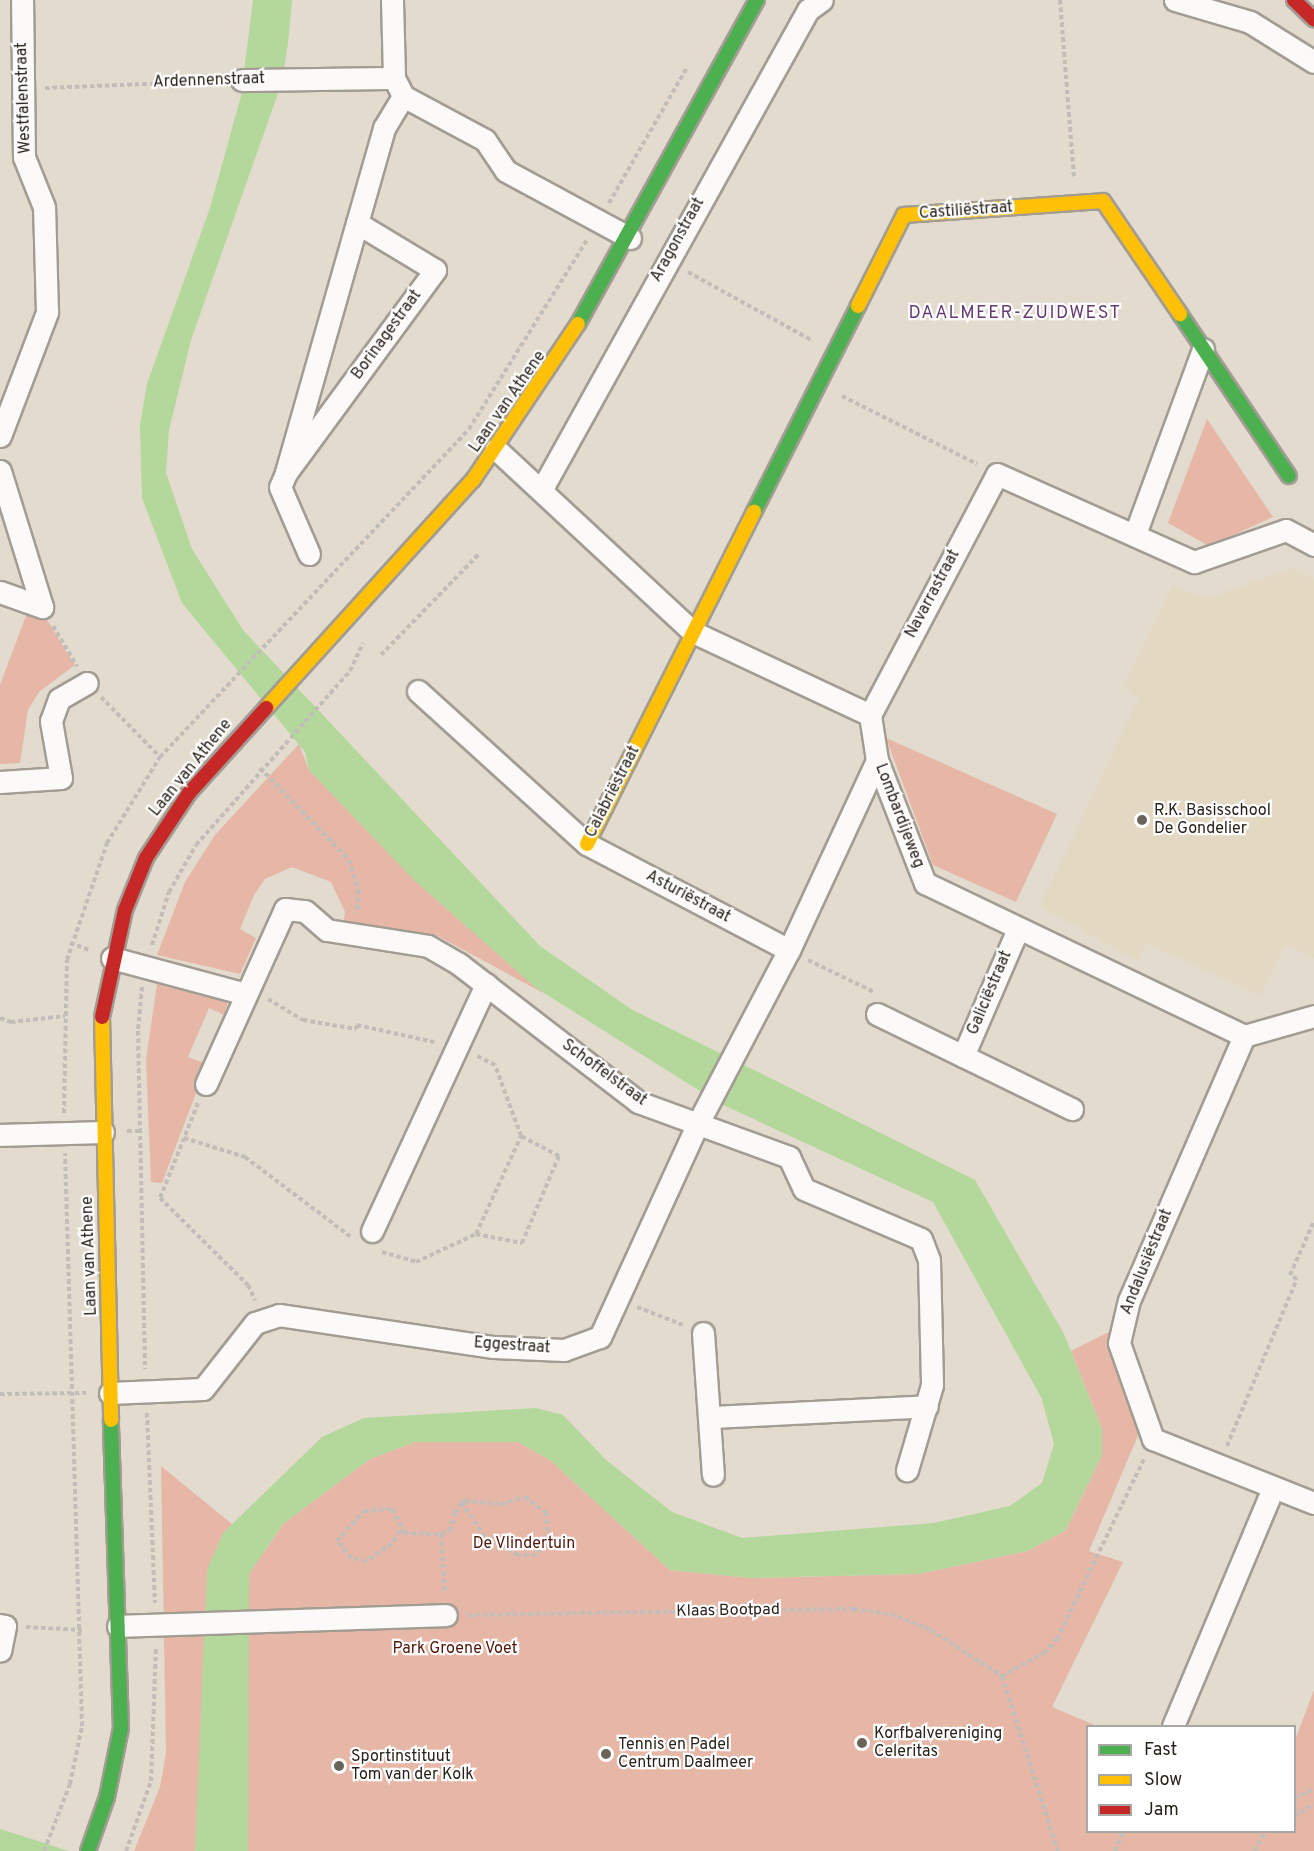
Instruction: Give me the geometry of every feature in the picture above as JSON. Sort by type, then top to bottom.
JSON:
[{"type":"street","name":"Westfalenstraat","points":[[0,436],[47,312],[44,207],[24,158],[22,0]]},
{"type":"street","points":[[309,554],[280,487],[384,128],[398,87],[392,0]]},
{"type":"street","name":"Laan van Athene","points":[[89,1848],[121,1728],[99,1037],[112,958],[134,888],[168,821],[263,708],[496,449],[557,363],[630,238],[757,0]]},
{"type":"street","name":"Aragonstraat","points":[[543,487],[666,260],[808,10],[822,0]]},
{"type":"street","points":[[1175,0],[1227,6],[1279,35],[1314,62]]},
{"type":"street","points":[[1294,0],[1314,19]]},
{"type":"street","name":"Ardennenstraat","points":[[242,80],[284,78],[398,87],[485,140],[506,171],[630,238]]},
{"type":"street","name":"Castiliëstraat","points":[[693,632],[832,352],[904,215],[1103,201],[1289,476]]},
{"type":"street","name":"Borinagestraat","points":[[286,472],[435,270],[357,224]]},
{"type":"street","points":[[1135,534],[1203,349]]},
{"type":"street","points":[[496,449],[543,487],[693,632],[870,715]]},
{"type":"street","points":[[0,471],[42,607],[0,592]]},
{"type":"street","points":[[997,474],[1194,562],[1286,530],[1314,545]]},
{"type":"street","name":"Navarrastraat","points":[[870,715],[997,474]]},
{"type":"street","name":"Calabriëstraat","points":[[418,691],[587,844],[693,632]]},
{"type":"street","points":[[0,782],[61,778],[51,722],[59,699],[87,682]]},
{"type":"street","name":"Lombardijeweg","points":[[870,715],[877,760],[925,882],[1017,931],[1244,1036]]},
{"type":"street","points":[[696,1125],[756,1017],[877,760]]},
{"type":"street","name":"Asturiëstraat","points":[[587,844],[789,950]]},
{"type":"street","name":"Schoffelstraat","points":[[206,1084],[246,991],[285,909],[305,911],[327,930],[428,946],[486,984],[638,1102],[789,1157],[804,1189],[921,1239],[929,1260],[932,1384],[907,1470]]},
{"type":"street","name":"Galiciëstraat","points":[[963,1056],[1017,931]]},
{"type":"street","points":[[112,958],[144,968],[246,991]]},
{"type":"street","points":[[368,1240],[486,984]]},
{"type":"street","name":"Galiciëstraat","points":[[877,1014],[1072,1109]]},
{"type":"street","points":[[1244,1036],[1314,1016]]},
{"type":"street","name":"Andalusiëstraat","points":[[1153,1439],[1119,1343],[1129,1300],[1244,1036]]},
{"type":"street","name":"Eggestraat","points":[[262,1317],[279,1315],[494,1347],[564,1350],[600,1337],[696,1125]]},
{"type":"street","points":[[0,1134],[103,1132]]},
{"type":"street","points":[[110,1393],[203,1389],[262,1317]]},
{"type":"street","points":[[703,1334],[704,1388],[713,1417],[713,1474]]},
{"type":"street","points":[[713,1417],[927,1406]]},
{"type":"street","points":[[1153,1439],[1273,1488],[1313,1500]]},
{"type":"street","points":[[1173,1725],[1273,1488]]},
{"type":"street","points":[[118,1626],[446,1615]]},
{"type":"street","points":[[0,1651],[2,1625]]},
{"type":"path","points":[[1060,0],[1076,203]]},
{"type":"path","points":[[160,757],[469,429],[598,221],[691,60]]},
{"type":"path","name":"Ardennenstraat","points":[[23,89],[242,80]]},
{"type":"path","points":[[666,260],[832,352]]},
{"type":"path","points":[[818,384],[997,474]]},
{"type":"path","points":[[381,655],[479,554]]},
{"type":"path","points":[[126,1851],[151,1781],[155,1746],[156,1625],[146,1392],[138,1031],[144,968],[169,892],[196,845],[260,768],[324,698]]},
{"type":"path","points":[[260,768],[349,860],[358,890],[354,934]]},
{"type":"path","points":[[789,950],[885,998],[877,1014]]},
{"type":"path","points":[[184,1138],[245,1157],[368,1240],[416,1262],[476,1234],[522,1243],[559,1156],[521,1136],[495,1065],[457,1047],[357,1025],[356,1029],[303,1020],[246,991]]},
{"type":"path","points":[[0,1018],[11,1022],[65,1016]]},
{"type":"path","points":[[206,1084],[160,1198],[248,1285],[262,1317]]},
{"type":"path","points":[[476,1234],[521,1136]]},
{"type":"path","points":[[1219,1466],[1297,1279],[1290,1275],[1314,1221]]},
{"type":"path","points":[[618,1299],[703,1334]]},
{"type":"path","points":[[0,1394],[74,1394]]},
{"type":"path","points":[[1058,1851],[1002,1676],[1044,1653],[1057,1639],[1153,1439]]},
{"type":"path","points":[[533,1500],[549,1516],[548,1536],[536,1555],[518,1555],[485,1537],[462,1503],[533,1500]]},
{"type":"path","points":[[400,1531],[441,1534],[450,1531],[462,1503]]},
{"type":"path","points":[[379,1507],[396,1513],[400,1531],[393,1544],[366,1561],[351,1558],[338,1541],[360,1514],[379,1507]]},
{"type":"path","points":[[441,1534],[446,1615]]},
{"type":"path","name":"Klaas Bootpad","points":[[446,1615],[854,1609],[891,1614],[931,1630],[1002,1676]]},
{"type":"path","points":[[2,1625],[82,1628],[82,1726],[70,1784],[44,1851]]},
{"type":"path","points":[[1296,1797],[1314,1789]]},
{"type":"path","points":[[1296,1815],[1314,1804]]},
{"type":"path","points":[[1115,1851],[1123,1833]]},
{"type":"path","points":[[1254,1851],[1265,1833]]},
{"type":"shaded area","points":[[253,0],[292,0],[288,43],[282,82],[191,340],[169,430],[166,473],[192,549],[243,630],[540,946],[631,1009],[975,1180],[1064,1334],[1102,1429],[1102,1455],[1065,1531],[1027,1551],[918,1574],[751,1578],[670,1570],[550,1460],[518,1442],[415,1442],[370,1459],[283,1524],[249,1574],[248,1851],[195,1851],[207,1570],[223,1533],[322,1437],[364,1418],[536,1408],[563,1415],[606,1460],[672,1512],[742,1538],[934,1523],[1010,1506],[1042,1483],[1054,1444],[1042,1399],[933,1202],[719,1103],[536,988],[414,880],[309,770],[305,752],[182,603],[142,498],[140,425],[147,384],[210,208],[241,96]]},
{"type":"shaded area","points":[[1293,568],[1314,579],[1314,958],[1286,945],[1260,995],[1146,943],[1137,961],[1040,906],[1139,698],[1123,688],[1172,586],[1206,599]]},
{"type":"shaded area","points":[[0,1829],[35,1840],[68,1851],[0,1851]]},
{"type":"green space","points":[[1207,419],[1273,517],[1209,546],[1168,523]]},
{"type":"green space","points":[[27,613],[44,615],[75,665],[39,692],[28,710],[20,763],[0,764],[0,685]]},
{"type":"green space","points":[[886,738],[1057,814],[1016,902],[933,865]]},
{"type":"green space","points":[[299,744],[309,770],[543,993],[436,935],[343,924],[345,912],[331,882],[292,867],[265,879],[254,895],[240,929],[256,938],[240,974],[157,955],[185,882],[215,835]]},
{"type":"green space","points":[[157,984],[228,1002],[224,1015],[209,1008],[188,1057],[207,1064],[162,1183],[151,1182],[146,1060]]},
{"type":"green space","name":"Park Groene Voet","points":[[1109,1332],[1145,1419],[1089,1551],[1123,1562],[1052,1707],[1095,1725],[1086,1725],[1086,1833],[1296,1833],[1296,1737],[1314,1690],[1314,1851],[134,1851],[160,1787],[166,1753],[161,1466],[265,1551],[283,1524],[370,1459],[415,1442],[518,1442],[550,1460],[670,1570],[751,1578],[918,1574],[1027,1551],[1065,1531],[1102,1455],[1102,1429],[1071,1351]]},
{"type":"traffic: fast","points":[[578,324],[757,0]]},
{"type":"traffic: fast","points":[[754,512],[858,306]]},
{"type":"traffic: fast","points":[[1180,314],[1289,476]]},
{"type":"traffic: fast","points":[[88,1851],[107,1797],[121,1728],[111,1420]]},
{"type":"traffic: slow","points":[[858,306],[904,215],[1103,201],[1180,314]]},
{"type":"traffic: slow","points":[[266,708],[473,480],[578,324]]},
{"type":"traffic: slow","points":[[587,844],[754,512]]},
{"type":"traffic: slow","points":[[102,1017],[111,1420]]},
{"type":"traffic: jam","points":[[1294,0],[1314,19]]},
{"type":"traffic: jam","points":[[102,1017],[125,910],[146,858],[189,793],[266,708]]},
{"type":"place","name":"R.K. Basisschool De Gondelier","points":[[1142,820]]},
{"type":"place","name":"Korfbalvereniging Celeritas","points":[[862,1743]]},
{"type":"place","name":"Tennis en Padel Centrum Daalmeer","points":[[606,1754]]},
{"type":"place","name":"Sportinstituut Tom van der Kolk","points":[[339,1766]]},
{"type":"district","name":"DAALMEER-ZUIDWEST","points":[[1015,314]]},
{"type":"park label","name":"De Vlindertuin","points":[[524,1544]]}]
